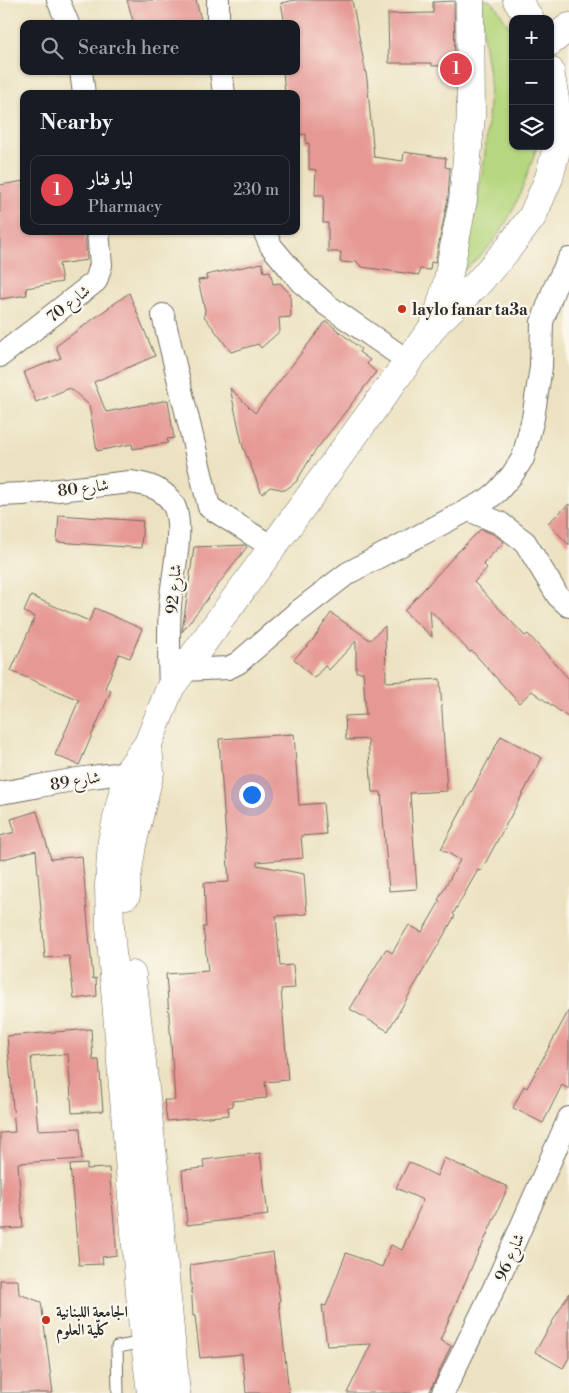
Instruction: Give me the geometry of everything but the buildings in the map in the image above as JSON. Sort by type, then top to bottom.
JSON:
[{"type":"street","points":[[58,0],[66,20]]},
{"type":"street","points":[[218,0],[218,20]]},
{"type":"street","points":[[436,323],[448,278],[463,200],[471,116],[470,0]]},
{"type":"street","points":[[517,0],[527,15]]},
{"type":"street","points":[[554,39],[569,27]]},
{"type":"street","points":[[82,75],[83,90]]},
{"type":"street","points":[[222,75],[223,90]]},
{"type":"street","points":[[176,1393],[157,1194],[118,927],[109,886],[112,841],[148,744],[177,679],[436,323],[478,283],[532,217],[549,178],[558,144],[554,94]]},
{"type":"street","name":"شارع 70","points":[[0,356],[96,281],[101,265],[98,235]]},
{"type":"street","points":[[266,235],[271,246],[301,282],[327,305],[408,361]]},
{"type":"street","points":[[177,679],[228,668],[238,662],[348,573],[469,510],[497,492],[512,475],[523,458],[533,418],[540,375],[542,322],[554,289],[569,259]]},
{"type":"street","points":[[163,315],[209,506],[272,547]]},
{"type":"street","name":"شارع 80","points":[[0,495],[130,482],[155,488],[164,494]]},
{"type":"street","name":"شارع 92","points":[[164,494],[172,502],[178,520],[177,547],[170,605],[168,660],[177,679]]},
{"type":"street","points":[[469,510],[500,523],[525,542],[558,596],[569,606]]},
{"type":"street","name":"شارع 89","points":[[0,793],[138,772]]},
{"type":"street","points":[[118,927],[144,1342],[151,1393]]},
{"type":"street","name":"شارع 96","points":[[442,1393],[496,1284],[569,1118]]},
{"type":"lane","points":[[118,1393],[117,1347],[144,1342]]},
{"type":"green space","points":[[481,0],[489,0],[496,6],[509,27],[509,150],[536,150],[523,187],[504,226],[486,250],[463,271],[484,162],[488,121],[490,82],[483,34]]},
{"type":"place","name":"لياو فنار","points":[[456,69]]},
{"type":"place","name":"laylo fanar ta3a","points":[[402,309]]},
{"type":"place","name":"الجامعة اللبنانية كلّية العلوم","points":[[46,1320]]}]
